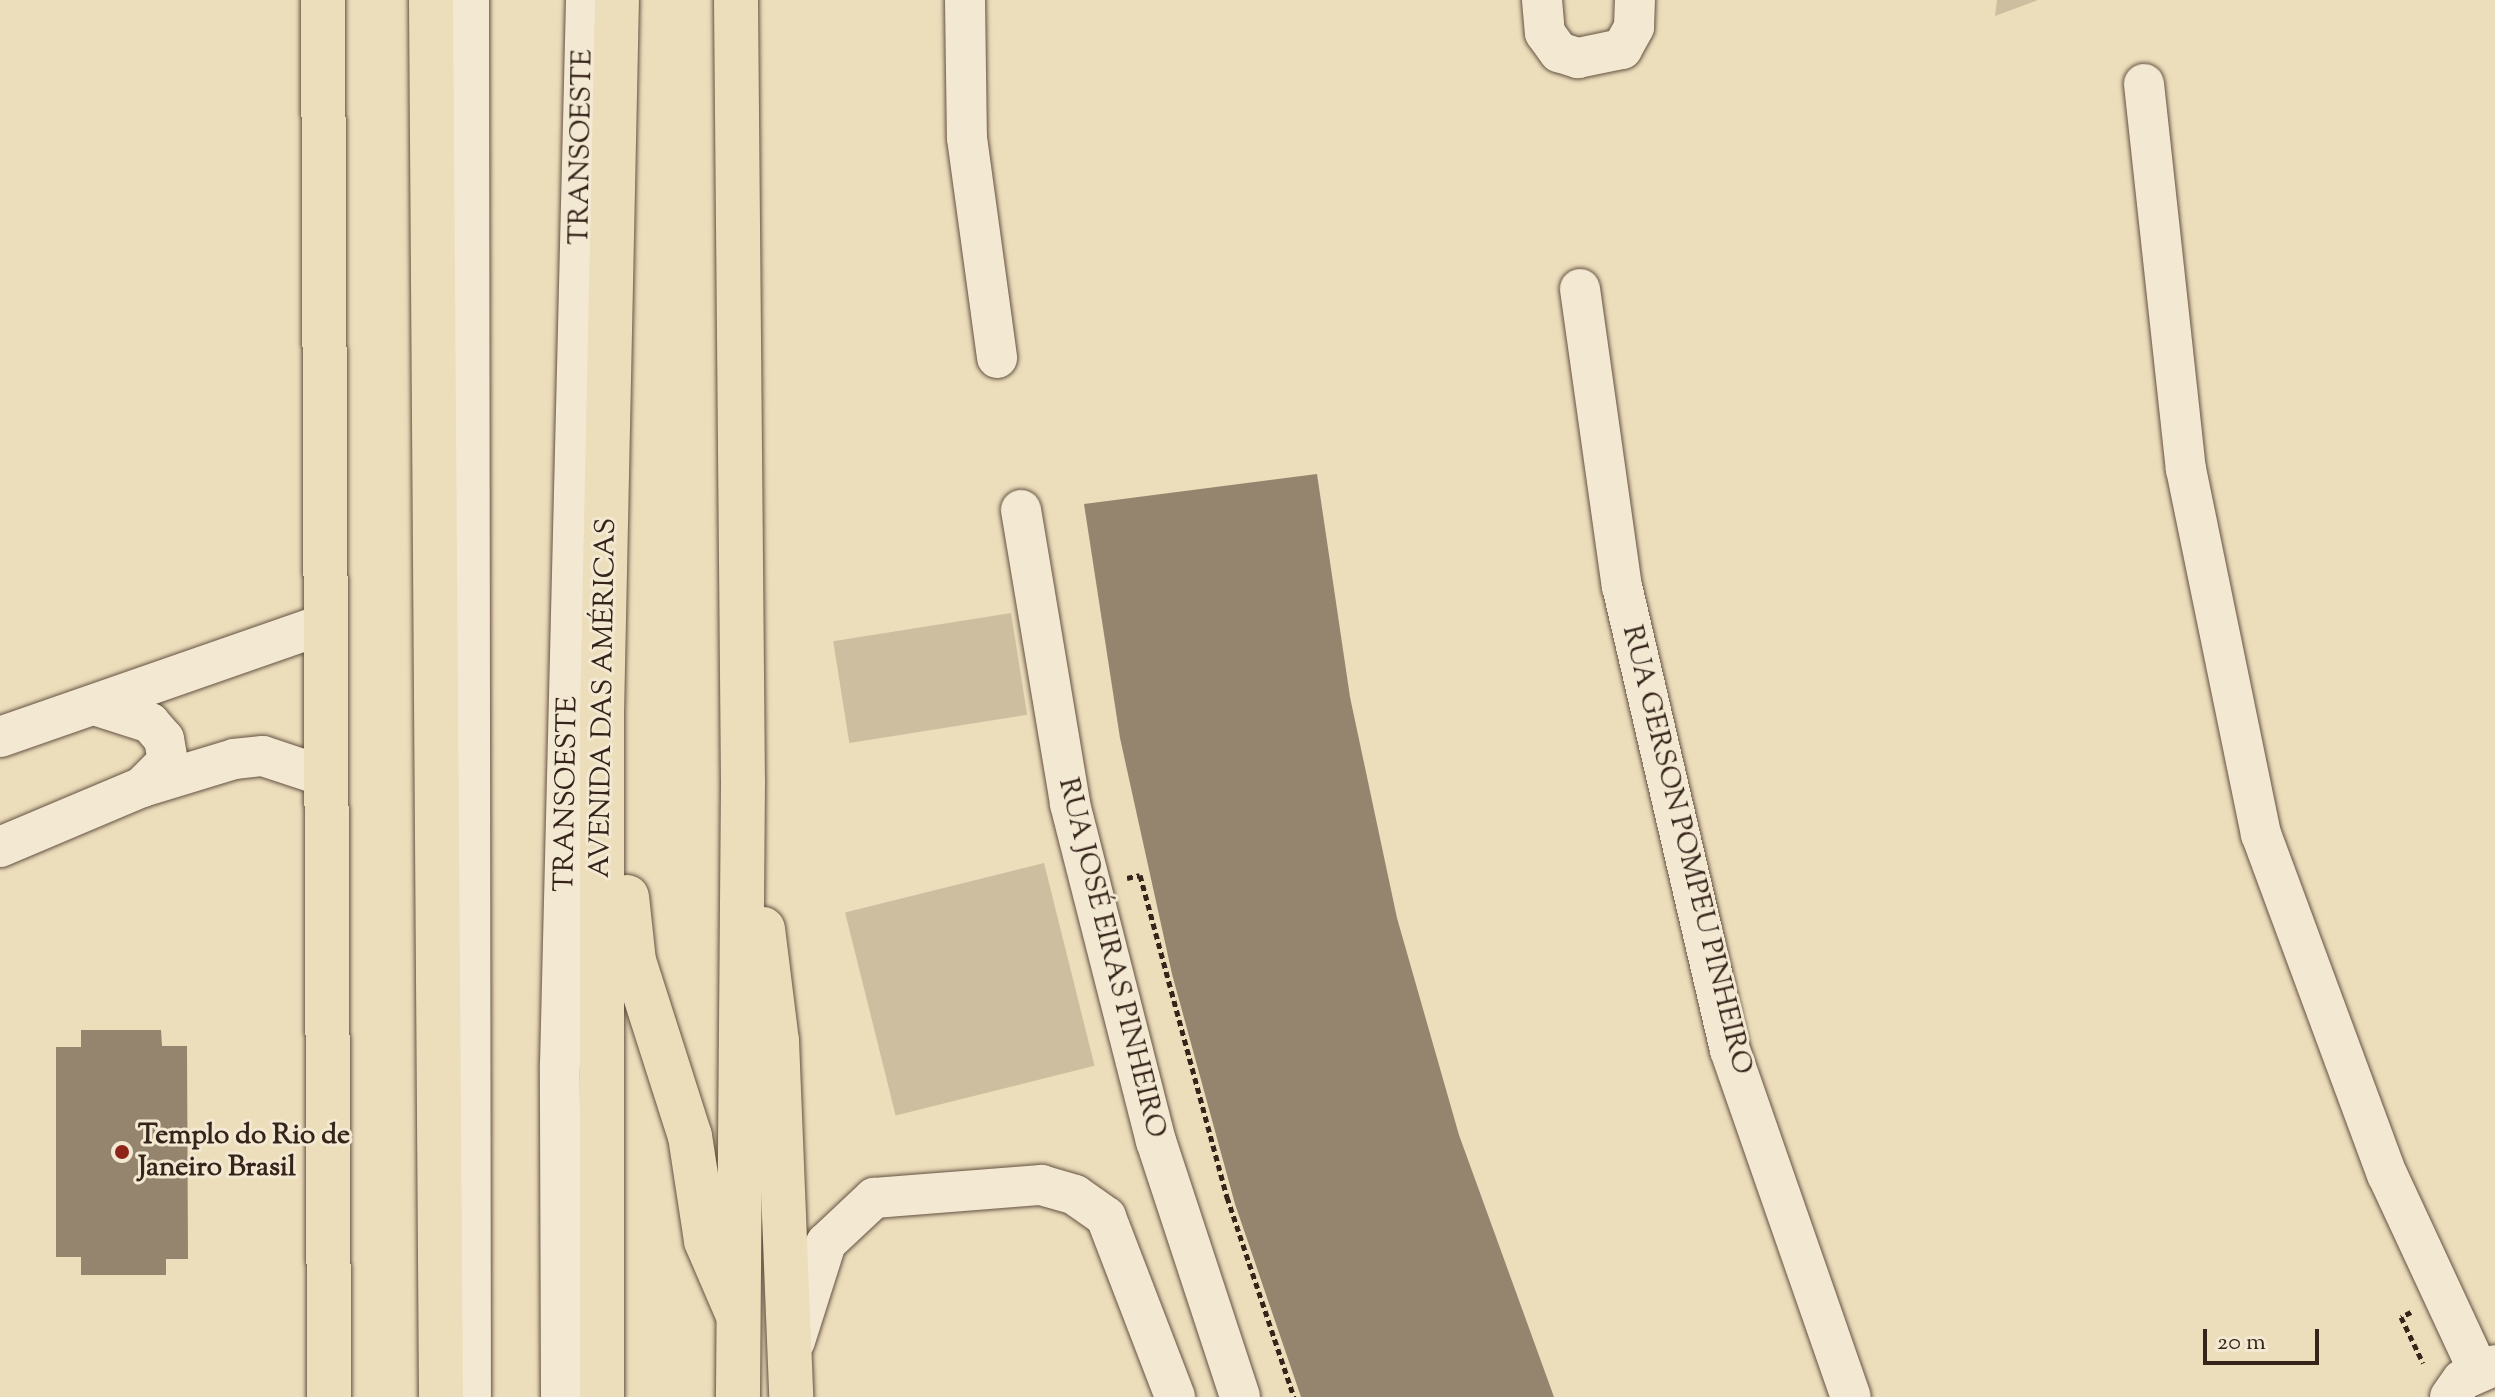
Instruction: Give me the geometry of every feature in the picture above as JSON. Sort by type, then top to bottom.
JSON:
[{"type":"main road","points":[[323,0],[323,776],[329,1397]]},
{"type":"main road","points":[[431,0],[441,1397]]},
{"type":"main road","name":"AVENIDA DAS AMÉRICAS","points":[[602,1397],[602,714],[617,0]]},
{"type":"main road","points":[[736,0],[743,781],[738,1397]]},
{"type":"main road","points":[[602,714],[625,802],[634,961],[685,1115],[706,1241],[737,1313]]},
{"type":"main road","points":[[743,781],[777,1041],[791,1378]]},
{"type":"street","points":[[469,0],[471,1397]]},
{"type":"street","name":"TRANSOESTE","points":[[561,1397],[560,1064],[586,0]]},
{"type":"street","points":[[965,0],[967,138],[997,358]]},
{"type":"street","points":[[1542,0],[1545,33],[1559,52],[1578,58],[1622,49],[1634,27],[1635,0]]},
{"type":"street","points":[[2144,84],[2186,469],[2261,834],[2464,1384]]},
{"type":"street","name":"RUA GERSON POMPEU PINHEIRO","points":[[1580,289],[1622,586],[1730,1050],[1851,1397]]},
{"type":"street","name":"RUA JOSÉ EIRAS PINHEIRO","points":[[1021,510],[1070,804],[1156,1141],[1240,1397]]},
{"type":"street","points":[[0,737],[324,624]]},
{"type":"street","points":[[94,705],[150,723],[164,739],[168,761],[142,787]]},
{"type":"street","points":[[0,847],[142,787],[251,756],[323,776]]},
{"type":"street","points":[[791,1378],[826,1243],[851,1214],[898,1192],[1041,1185],[1075,1195],[1106,1217],[1175,1397]]},
{"type":"path","points":[[1091,885],[1140,875],[1227,1197],[1294,1397]]},
{"type":"shaded area","points":[[1997,0],[2038,0],[1995,16]]},
{"type":"shaded area","points":[[1011,613],[1027,715],[849,743],[833,641]]},
{"type":"shaded area","points":[[1044,863],[1095,1066],[896,1115],[845,913]]},
{"type":"building","points":[[1317,474],[1350,697],[1397,918],[1459,1135],[1554,1397],[1301,1397],[1235,1204],[1172,974],[1120,738],[1084,504]]},
{"type":"building","name":"Templo do Rio de Janeiro Brasil","points":[[81,1030],[161,1030],[162,1046],[187,1046],[188,1259],[166,1259],[166,1275],[81,1275],[81,1257],[56,1257],[56,1047],[81,1047]]},
{"type":"place","name":"Templo do Rio de Janeiro Brasil","points":[[122,1152]]}]
